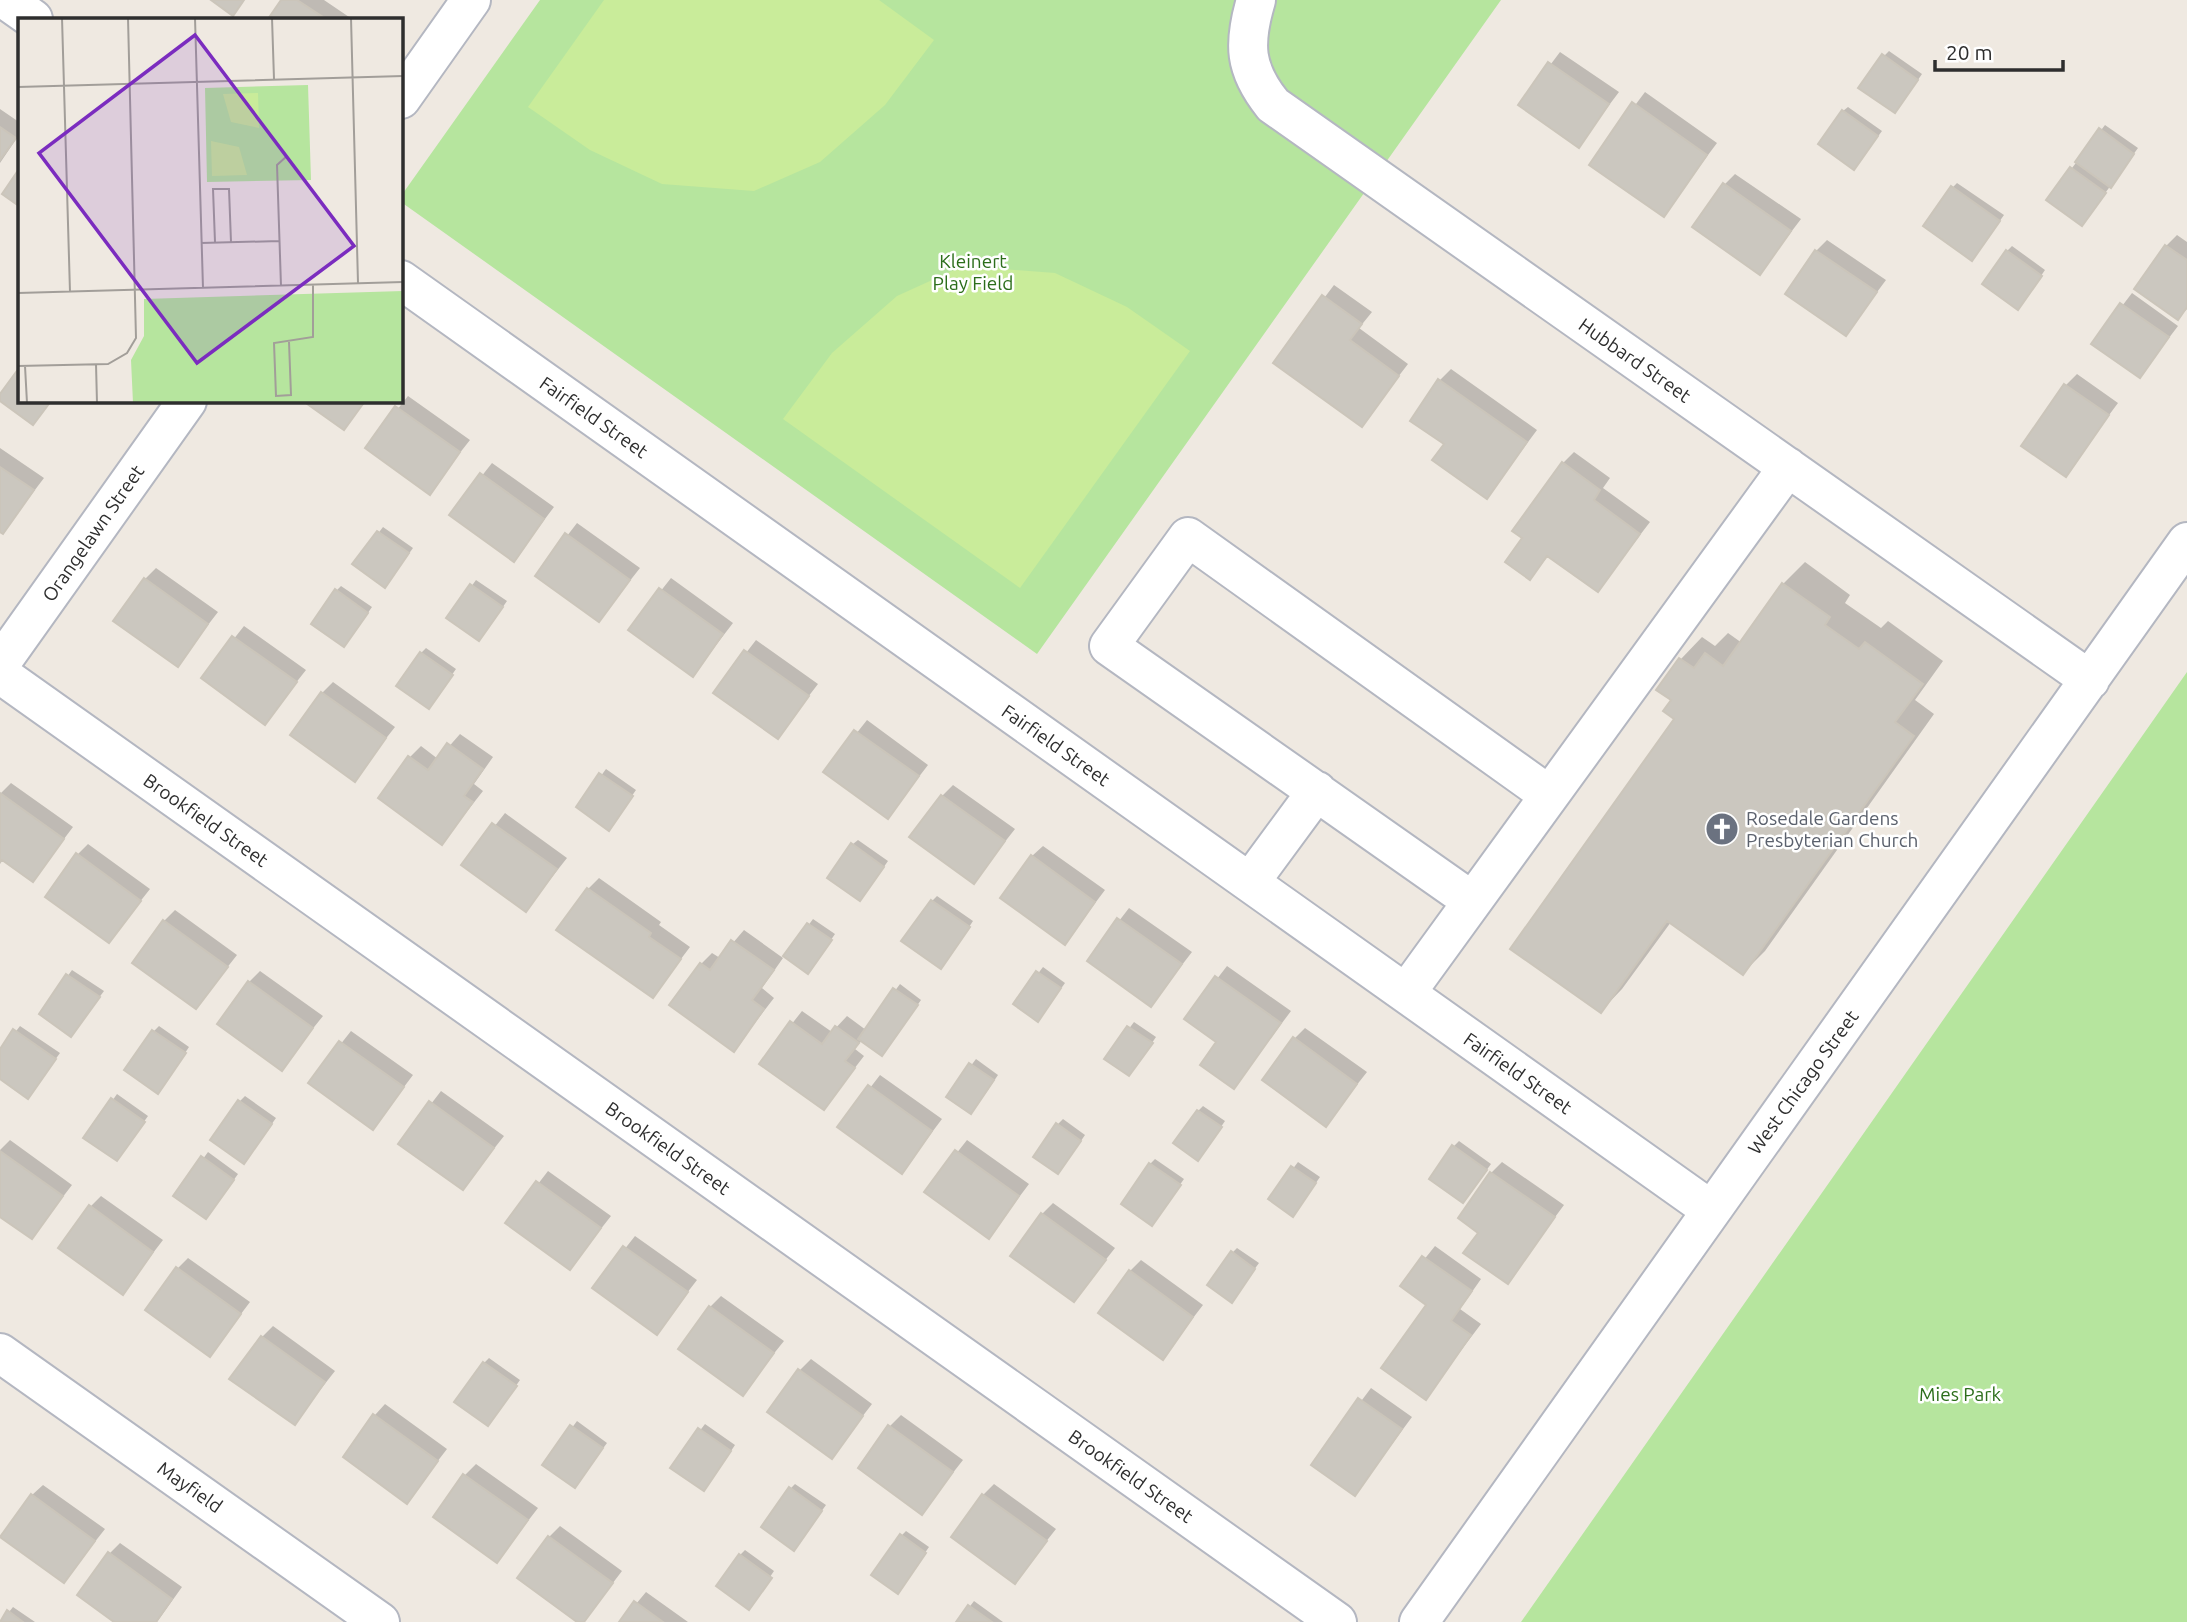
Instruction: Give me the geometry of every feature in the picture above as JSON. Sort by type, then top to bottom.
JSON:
[{"type":"street","points":[[6,0],[32,18]]},
{"type":"street","points":[[402,98],[471,0]]},
{"type":"street","name":"Hubbard Street","points":[[1256,0],[1248,27],[1247,53],[1257,85],[1273,105],[2090,680]]},
{"type":"street","name":"Fairfield Street","points":[[402,281],[1711,1210]]},
{"type":"street","name":"Orangelawn Street","points":[[0,664],[186,402]]},
{"type":"street","points":[[1406,993],[1788,467]]},
{"type":"street","points":[[1472,901],[1109,646],[1188,537],[1549,794]]},
{"type":"street","name":"West Chicago Street","points":[[1419,1622],[2187,542]]},
{"type":"street","name":"Brookfield Street","points":[[0,674],[1337,1622]]},
{"type":"street","points":[[1250,882],[1317,791]]},
{"type":"street","name":"Mayfield","points":[[0,1353],[380,1622]]},
{"type":"green space","name":"Kleinert Play Field","points":[[540,0],[1501,0],[1037,654],[402,203],[402,195]]},
{"type":"green space","points":[[604,0],[879,0],[934,40],[885,105],[820,162],[754,191],[662,184],[590,150],[528,107]]},
{"type":"green space","points":[[963,266],[1055,273],[1127,307],[1190,351],[1020,588],[783,419],[832,353],[897,296]]},
{"type":"green space","name":"Mies Park","points":[[2187,672],[2187,1622],[1521,1622]]},
{"type":"building","points":[[211,0],[244,0],[233,16]]},
{"type":"building","points":[[281,0],[297,0],[324,18],[269,18]]},
{"type":"building","points":[[1882,54],[1918,80],[1895,113],[1858,88]]},
{"type":"building","points":[[1548,62],[1609,104],[1579,148],[1518,105]]},
{"type":"building","points":[[1632,102],[1707,155],[1664,217],[1589,165]]},
{"type":"building","points":[[1842,110],[1878,136],[1854,170],[1818,144]]},
{"type":"building","points":[[0,127],[16,138],[0,160]]},
{"type":"building","points":[[2099,128],[2134,154],[2111,188],[2075,162]]},
{"type":"building","points":[[2070,167],[2106,193],[2082,226],[2046,200]]},
{"type":"building","points":[[18,170],[18,205],[2,194]]},
{"type":"building","points":[[1723,183],[1791,231],[1760,275],[1692,227]]},
{"type":"building","points":[[1951,186],[2000,221],[1972,261],[1923,226]]},
{"type":"building","points":[[2165,245],[2187,260],[2187,307],[2178,320],[2134,289]]},
{"type":"building","points":[[1815,250],[1877,292],[1846,336],[1785,294]]},
{"type":"building","points":[[2006,250],[2042,276],[2018,310],[1982,284]]},
{"type":"building","points":[[1322,295],[1362,324],[1350,340],[1399,376],[1362,427],[1273,363]]},
{"type":"building","points":[[2120,303],[2169,337],[2140,378],[2091,344]]},
{"type":"building","points":[[18,369],[18,402],[50,402],[33,425],[0,401],[0,394]]},
{"type":"building","points":[[1438,379],[1527,442],[1487,499],[1432,460],[1444,444],[1410,421]]},
{"type":"building","points":[[2064,384],[2109,415],[2066,477],[2021,446]]},
{"type":"building","points":[[304,402],[364,402],[344,430]]},
{"type":"building","points":[[395,406],[460,452],[430,495],[365,448]]},
{"type":"building","points":[[1562,462],[1600,490],[1594,500],[1640,534],[1598,592],[1547,556],[1530,580],[1505,562],[1522,538],[1512,531]]},
{"type":"building","points":[[0,467],[34,490],[3,534],[0,532]]},
{"type":"building","points":[[480,473],[544,519],[514,562],[449,515]]},
{"type":"building","points":[[377,531],[409,553],[385,588],[352,564]]},
{"type":"building","points":[[565,533],[630,580],[599,622],[535,576]]},
{"type":"building","points":[[144,578],[208,624],[178,667],[113,621]]},
{"type":"building","name":"Rosedale Gardens Presbyterian Church","points":[[1782,583],[1830,617],[1825,625],[1859,649],[1865,642],[1923,684],[1895,722],[1914,736],[1743,975],[1667,921],[1601,1013],[1510,949],[1674,719],[1663,711],[1671,700],[1656,690],[1679,658],[1694,668],[1705,653],[1723,666]]},
{"type":"building","points":[[470,584],[503,607],[479,641],[446,618]]},
{"type":"building","points":[[659,588],[723,634],[693,677],[628,630]]},
{"type":"building","points":[[335,589],[368,613],[344,647],[311,624]]},
{"type":"building","points":[[232,636],[297,682],[265,725],[201,678]]},
{"type":"building","points":[[744,650],[809,696],[778,739],[713,693]]},
{"type":"building","points":[[420,652],[453,675],[429,709],[396,686]]},
{"type":"building","points":[[321,692],[386,738],[355,782],[290,735]]},
{"type":"building","points":[[854,730],[919,776],[888,819],[823,772]]},
{"type":"building","points":[[447,743],[483,769],[464,796],[473,802],[442,845],[378,798],[408,756],[428,770]]},
{"type":"building","points":[[599,773],[633,796],[609,831],[576,807]]},
{"type":"building","points":[[0,793],[64,839],[33,882],[2,860],[0,862]]},
{"type":"building","points":[[941,795],[1005,841],[974,884],[909,837]]},
{"type":"building","points":[[492,823],[557,869],[526,912],[461,865]]},
{"type":"building","points":[[851,843],[884,867],[860,901],[827,878]]},
{"type":"building","points":[[76,853],[141,901],[109,943],[45,897]]},
{"type":"building","points":[[1031,855],[1095,902],[1065,945],[1000,898]]},
{"type":"building","points":[[587,888],[651,933],[649,937],[681,959],[653,998],[556,930]]},
{"type":"building","points":[[931,900],[970,927],[941,969],[901,941]]},
{"type":"building","points":[[1117,918],[1182,964],[1151,1007],[1087,961]]},
{"type":"building","points":[[163,920],[228,967],[196,1009],[132,963]]},
{"type":"building","points":[[807,923],[832,940],[808,974],[783,956]]},
{"type":"building","points":[[731,940],[774,970],[752,1000],[764,1009],[734,1052],[669,1005],[700,963],[710,970]]},
{"type":"building","points":[[1036,971],[1061,988],[1038,1022],[1013,1004]]},
{"type":"building","points":[[66,974],[100,997],[71,1037],[39,1014]]},
{"type":"building","points":[[1215,976],[1281,1023],[1234,1089],[1200,1065],[1216,1042],[1184,1019]]},
{"type":"building","points":[[248,981],[313,1028],[282,1071],[217,1024]]},
{"type":"building","points":[[893,988],[918,1005],[882,1056],[858,1039]]},
{"type":"building","points":[[790,1021],[822,1044],[835,1026],[859,1043],[845,1061],[855,1068],[824,1110],[759,1064]]},
{"type":"building","points":[[1127,1026],[1153,1043],[1129,1076],[1104,1059]]},
{"type":"building","points":[[13,1029],[56,1059],[28,1099],[0,1079],[0,1049]]},
{"type":"building","points":[[152,1030],[186,1053],[158,1094],[124,1070]]},
{"type":"building","points":[[1293,1037],[1357,1084],[1326,1127],[1262,1080]]},
{"type":"building","points":[[339,1041],[404,1087],[373,1130],[308,1083]]},
{"type":"building","points":[[969,1063],[994,1080],[971,1114],[946,1097]]},
{"type":"building","points":[[868,1085],[932,1131],[902,1174],[837,1127]]},
{"type":"building","points":[[111,1098],[145,1122],[117,1161],[83,1138]]},
{"type":"building","points":[[238,1100],[272,1124],[244,1164],[210,1140]]},
{"type":"building","points":[[429,1101],[494,1148],[463,1190],[398,1144]]},
{"type":"building","points":[[1197,1110],[1222,1127],[1198,1161],[1173,1143]]},
{"type":"building","points":[[1056,1123],[1081,1141],[1058,1174],[1033,1157]]},
{"type":"building","points":[[1452,1145],[1487,1170],[1463,1203],[1429,1179]]},
{"type":"building","points":[[955,1150],[1019,1196],[989,1239],[924,1192]]},
{"type":"building","points":[[0,1151],[63,1196],[32,1239],[0,1217]]},
{"type":"building","points":[[201,1156],[234,1180],[206,1219],[173,1196]]},
{"type":"building","points":[[1149,1163],[1181,1185],[1152,1226],[1121,1204]]},
{"type":"building","points":[[1291,1166],[1316,1183],[1293,1217],[1268,1199]]},
{"type":"building","points":[[1490,1172],[1555,1217],[1508,1284],[1463,1253],[1478,1233],[1458,1218]]},
{"type":"building","points":[[536,1181],[601,1228],[570,1270],[505,1223]]},
{"type":"building","points":[[89,1205],[153,1252],[123,1295],[58,1248]]},
{"type":"building","points":[[1041,1213],[1106,1260],[1074,1302],[1010,1256]]},
{"type":"building","points":[[623,1246],[688,1292],[657,1335],[592,1288]]},
{"type":"building","points":[[1231,1251],[1255,1269],[1232,1303],[1207,1285]]},
{"type":"building","points":[[1422,1256],[1472,1291],[1451,1321],[1471,1335],[1426,1400],[1381,1368],[1426,1305],[1400,1286]]},
{"type":"building","points":[[176,1267],[241,1314],[210,1357],[145,1310]]},
{"type":"building","points":[[1129,1270],[1193,1317],[1163,1360],[1098,1313]]},
{"type":"building","points":[[709,1306],[774,1353],[743,1396],[678,1349]]},
{"type":"building","points":[[261,1336],[325,1382],[295,1425],[229,1379]]},
{"type":"building","points":[[483,1362],[517,1386],[488,1426],[454,1402]]},
{"type":"building","points":[[798,1369],[863,1416],[832,1459],[767,1412]]},
{"type":"building","points":[[1358,1398],[1402,1429],[1355,1496],[1311,1465]]},
{"type":"building","points":[[373,1414],[438,1461],[407,1504],[343,1457]]},
{"type":"building","points":[[570,1425],[603,1448],[575,1488],[542,1465]]},
{"type":"building","points":[[888,1425],[953,1472],[922,1515],[858,1468]]},
{"type":"building","points":[[698,1428],[731,1451],[704,1491],[670,1468]]},
{"type":"building","points":[[463,1474],[528,1520],[497,1563],[433,1517]]},
{"type":"building","points":[[789,1487],[822,1511],[794,1551],[761,1527]]},
{"type":"building","points":[[31,1494],[95,1541],[64,1583],[0,1537]]},
{"type":"building","points":[[982,1494],[1047,1541],[1015,1584],[951,1537]]},
{"type":"building","points":[[900,1534],[926,1553],[898,1594],[871,1575]]},
{"type":"building","points":[[548,1536],[613,1583],[584,1622],[577,1622],[517,1578]]},
{"type":"building","points":[[108,1552],[172,1599],[156,1622],[114,1622],[77,1595]]},
{"type":"building","points":[[739,1554],[772,1578],[749,1610],[716,1586]]},
{"type":"building","points":[[634,1601],[663,1622],[619,1622]]},
{"type":"building","points":[[968,1605],[992,1622],[956,1622]]},
{"type":"building","points":[[7,1610],[23,1622],[0,1622]]},
{"type":"place","name":"Rosedale Gardens Presbyterian Church","points":[[1722,829]]}]
